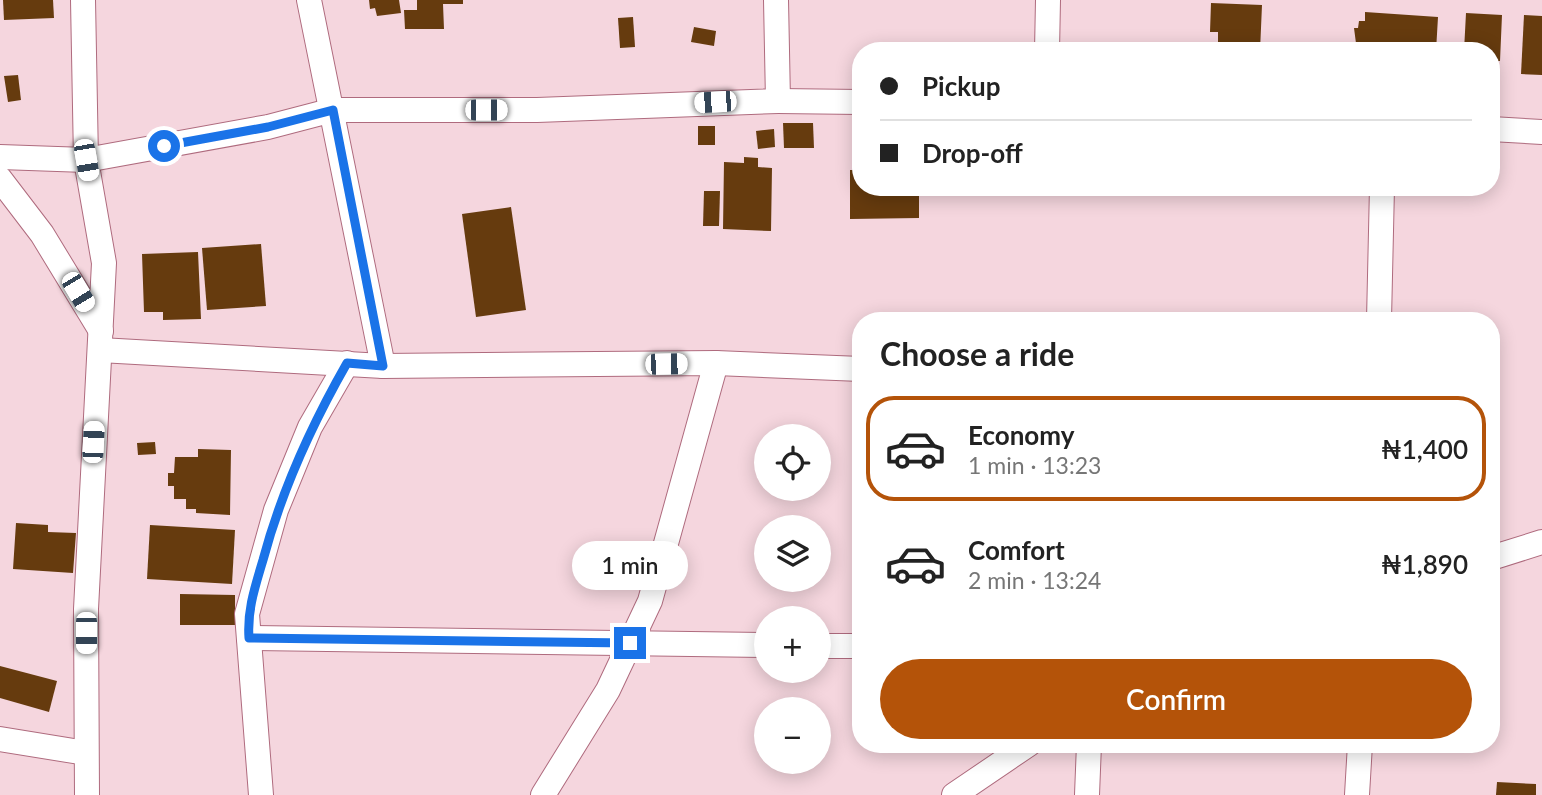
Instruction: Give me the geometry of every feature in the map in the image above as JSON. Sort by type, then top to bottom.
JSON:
[{"type":"street","points":[[83,0],[86,160],[104,263],[86,609],[87,795]]},
{"type":"street","points":[[309,0],[383,366]]},
{"type":"street","points":[[776,0],[778,101]]},
{"type":"street","points":[[1047,42],[1048,0]]},
{"type":"street","points":[[0,157],[86,160],[268,127],[333,110],[537,110],[778,101],[852,102]]},
{"type":"street","points":[[1500,130],[1542,132]]},
{"type":"street","points":[[0,179],[42,234],[100,341]]},
{"type":"street","points":[[1378,312],[1382,196]]},
{"type":"street","points":[[100,341],[383,366],[716,363],[852,369]]},
{"type":"street","points":[[261,795],[247,614],[276,510],[310,428],[347,363]]},
{"type":"street","points":[[543,795],[608,690],[650,601],[716,363]]},
{"type":"street","points":[[1500,555],[1542,542]]},
{"type":"street","points":[[249,638],[754,645]]},
{"type":"street","points":[[831,646],[852,646]]},
{"type":"street","points":[[0,739],[86,753]]},
{"type":"street","points":[[954,795],[1016,753]]},
{"type":"street","points":[[1087,795],[1089,753]]},
{"type":"street","points":[[1357,795],[1359,753]]},
{"type":"building","points":[[3,0],[53,0],[54,18],[4,20]]},
{"type":"building","points":[[369,0],[399,0],[401,13],[377,16],[375,8],[370,9]]},
{"type":"building","points":[[417,0],[463,0],[463,4],[443,4],[444,29],[405,29],[404,10],[417,10]]},
{"type":"building","points":[[1211,3],[1262,5],[1260,42],[1218,42],[1218,32],[1210,32]]},
{"type":"building","points":[[1365,12],[1438,17],[1437,42],[1356,42],[1354,28],[1358,28],[1359,21],[1365,21]]},
{"type":"building","points":[[1466,13],[1502,15],[1500,61],[1500,42],[1464,42]]},
{"type":"building","points":[[1524,15],[1542,16],[1542,75],[1521,74]]},
{"type":"building","points":[[633,17],[635,47],[620,48],[618,18]]},
{"type":"building","points":[[694,27],[716,31],[714,46],[691,42]]},
{"type":"building","points":[[18,75],[21,100],[8,102],[4,76]]},
{"type":"building","points":[[783,123],[813,123],[814,148],[784,148]]},
{"type":"building","points":[[698,126],[715,126],[715,145],[698,145]]},
{"type":"building","points":[[774,129],[775,147],[758,149],[756,131]]},
{"type":"building","points":[[744,157],[758,158],[758,167],[772,168],[771,231],[723,229],[724,162],[744,163]]},
{"type":"building","points":[[850,170],[852,196],[919,196],[919,218],[850,219]]},
{"type":"building","points":[[704,191],[720,191],[719,226],[703,226]]},
{"type":"building","points":[[511,207],[526,310],[476,317],[462,214]]},
{"type":"building","points":[[261,244],[266,306],[207,310],[202,248]]},
{"type":"building","points":[[198,252],[201,319],[163,320],[163,312],[144,312],[142,254]]},
{"type":"building","points":[[155,442],[156,454],[138,455],[137,443]]},
{"type":"building","points":[[198,449],[231,450],[230,515],[196,513],[196,509],[186,509],[186,499],[174,499],[174,486],[168,486],[168,473],[174,473],[175,457],[198,457]]},
{"type":"building","points":[[16,523],[48,525],[48,532],[76,533],[73,573],[13,569]]},
{"type":"building","points":[[150,525],[235,530],[232,584],[147,579]]},
{"type":"building","points":[[180,594],[235,595],[235,625],[180,625]]},
{"type":"building","points":[[0,666],[57,681],[49,712],[0,698]]},
{"type":"building","points":[[1497,782],[1536,784],[1536,795],[1496,795]]},
{"type":"route","points":[[164,146],[268,127],[333,110],[383,366],[347,363],[310,428],[276,510],[247,614],[249,638],[630,643]]}]
